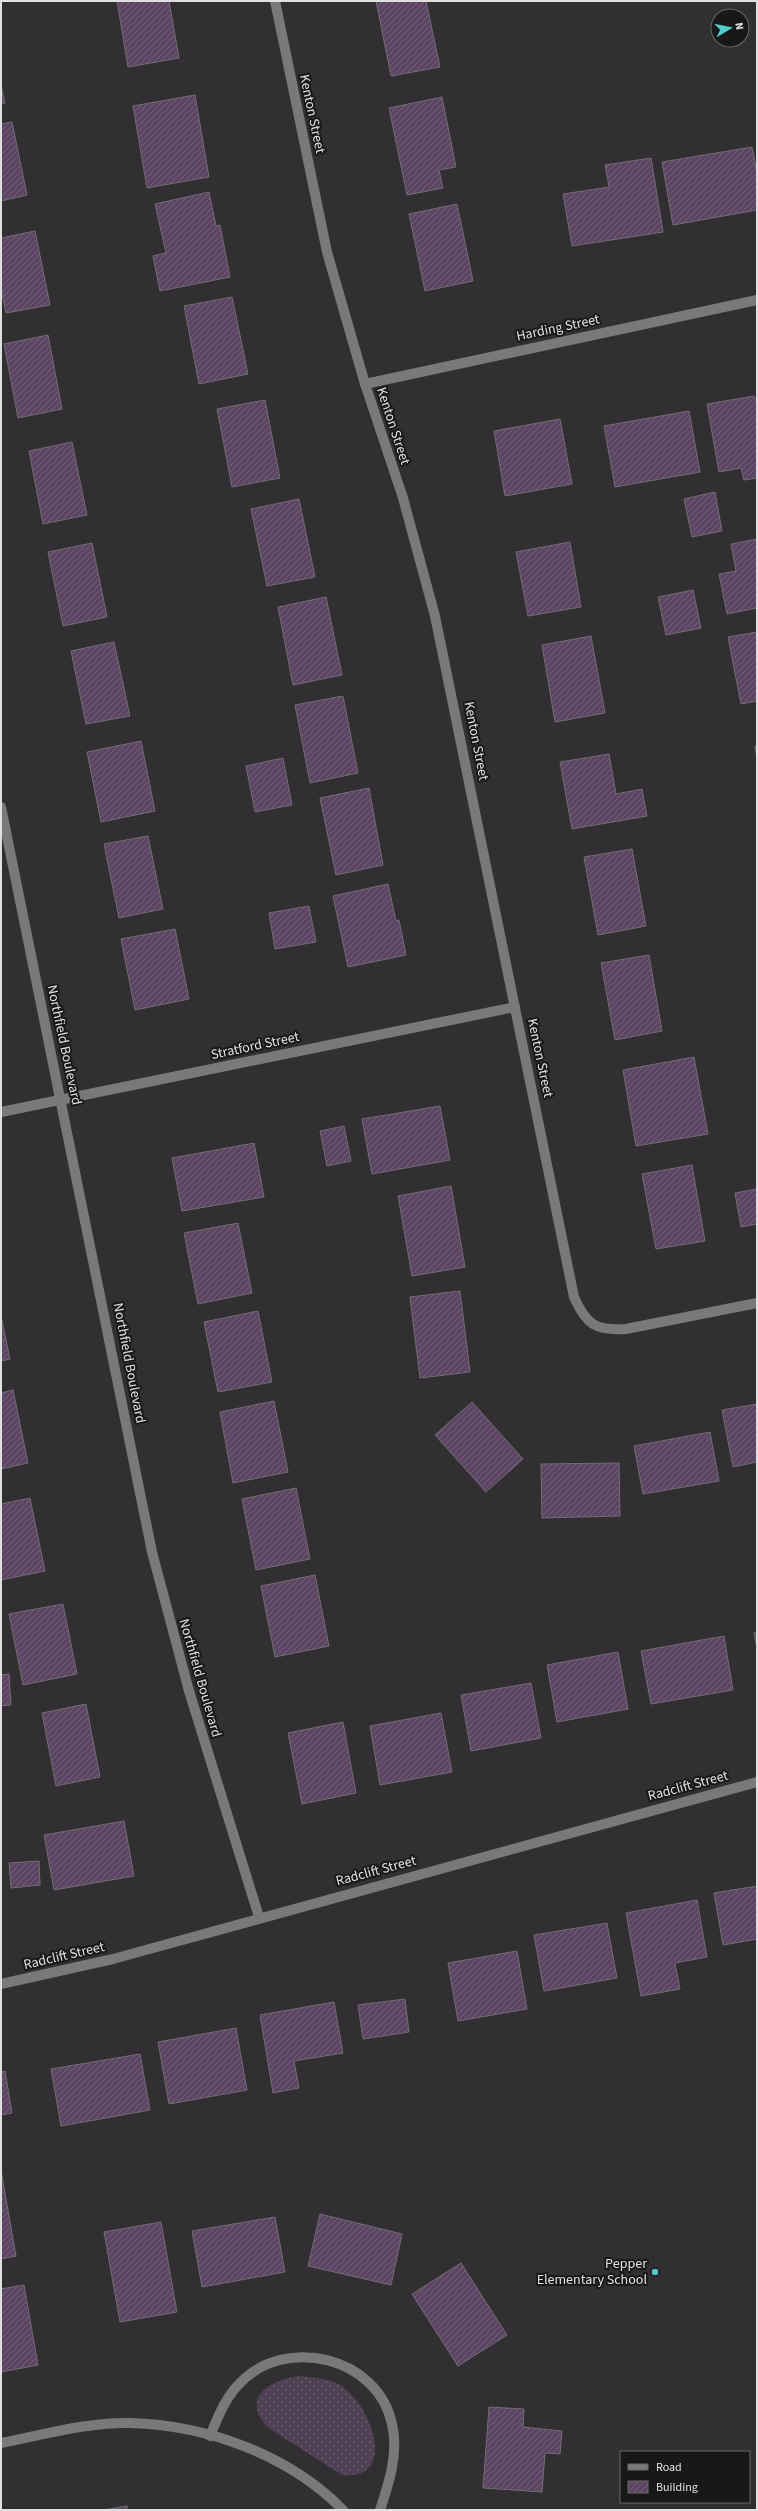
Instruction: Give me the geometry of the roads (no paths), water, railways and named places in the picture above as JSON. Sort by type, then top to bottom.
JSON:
[{"type":"street","name":"Kenton Street","points":[[275,1],[327,252],[365,384],[403,498],[435,616],[574,1296],[581,1313],[591,1325],[609,1330],[626,1330],[757,1303]]},
{"type":"street","name":"Harding Street","points":[[365,384],[757,300]]},
{"type":"street","name":"Northfield Boulevard","points":[[1,807],[152,1552],[167,1614],[259,1917]]},
{"type":"street","name":"Stratford Street","points":[[1,1112],[515,1007]]},
{"type":"street","name":"Radclift Street","points":[[1,1984],[114,1959],[259,1917],[757,1782]]},
{"type":"street","points":[[210,2436],[221,2408],[240,2383],[260,2369],[278,2360],[298,2357],[318,2358],[339,2363],[358,2372],[373,2387],[384,2404],[392,2423],[395,2445],[392,2467],[380,2510]]},
{"type":"street","points":[[1,2443],[93,2426],[129,2423],[166,2426],[239,2444],[277,2461],[324,2490],[344,2510]]},
{"type":"place","name":"Pepper Elementary School","points":[[655,2272]]}]
